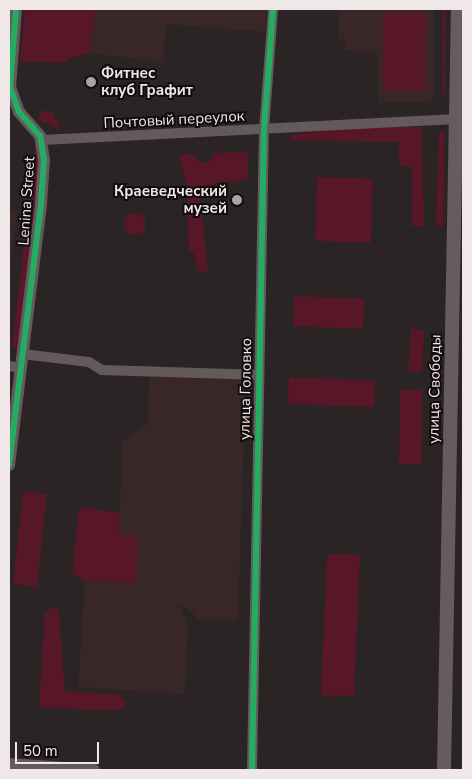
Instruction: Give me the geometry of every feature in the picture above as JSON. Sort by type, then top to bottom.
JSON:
[{"type":"main road","name":"улица Свободы","points":[[444,770],[456,119],[460,43],[458,9]]},
{"type":"street","name":"Lenina Street","points":[[9,465],[14,367],[22,354],[41,204],[42,140],[19,112],[10,87],[16,9]]},
{"type":"street","name":"улица Головко","points":[[252,770],[264,130],[273,9]]},
{"type":"street","name":"Почтовый переулок","points":[[42,140],[264,130],[360,122],[456,119]]},
{"type":"street","points":[[22,354],[88,362],[102,370],[259,375]]},
{"type":"street","points":[[9,764],[94,770]]},
{"type":"shaded area","points":[[25,9],[96,9],[89,53],[68,59],[64,63],[20,61]]},
{"type":"shaded area","points":[[96,9],[267,9],[265,32],[166,24],[163,62],[89,53]]},
{"type":"shaded area","points":[[339,9],[434,9],[434,97],[430,101],[379,103],[377,53],[345,50],[345,39],[339,39]]},
{"type":"shaded area","points":[[443,9],[446,9],[445,94],[442,94]]},
{"type":"shaded area","points":[[383,13],[426,13],[425,91],[383,91]]},
{"type":"shaded area","points":[[41,111],[52,111],[62,131],[38,119]]},
{"type":"shaded area","points":[[422,127],[424,226],[412,226],[412,167],[399,166],[399,142],[289,140],[292,135],[347,128]]},
{"type":"shaded area","points":[[439,131],[445,131],[443,226],[436,226]]},
{"type":"shaded area","points":[[36,134],[40,160],[20,348],[12,348]]},
{"type":"shaded area","points":[[248,152],[248,179],[199,187],[208,271],[197,271],[194,252],[189,252],[187,188],[179,155],[192,154],[198,162],[205,163],[211,161],[214,153]]},
{"type":"shaded area","points":[[317,177],[373,179],[371,243],[315,241]]},
{"type":"shaded area","points":[[9,209],[17,210],[9,282]]},
{"type":"shaded area","points":[[135,213],[143,216],[146,224],[143,232],[135,235],[127,232],[124,224],[127,216]]},
{"type":"shaded area","points":[[294,296],[364,299],[363,329],[293,326]]},
{"type":"shaded area","points":[[411,329],[424,330],[422,372],[408,372]]},
{"type":"shaded area","points":[[149,375],[246,378],[238,620],[198,619],[191,611],[178,604],[188,623],[185,694],[78,687],[85,581],[135,583],[119,536],[122,442],[148,424]]},
{"type":"shaded area","points":[[289,378],[375,380],[374,407],[288,404]]},
{"type":"shaded area","points":[[400,390],[422,390],[421,465],[399,464]]},
{"type":"shaded area","points":[[23,491],[47,494],[37,587],[13,584]]},
{"type":"shaded area","points":[[79,507],[120,513],[119,535],[138,536],[136,583],[85,581],[72,574]]},
{"type":"shaded area","points":[[327,554],[360,555],[354,696],[321,695]]},
{"type":"shaded area","points":[[54,607],[59,612],[65,691],[120,695],[127,702],[123,709],[114,711],[39,707],[45,612]]},
{"type":"cycle path","points":[[9,465],[41,203],[44,160],[40,136],[19,112],[10,87],[16,9]]},
{"type":"cycle path","points":[[252,770],[264,130],[273,9]]},
{"type":"place","name":"Фитнес клуб Графит","points":[[91,82]]},
{"type":"place","name":"Краеведческий музей","points":[[237,200]]}]
